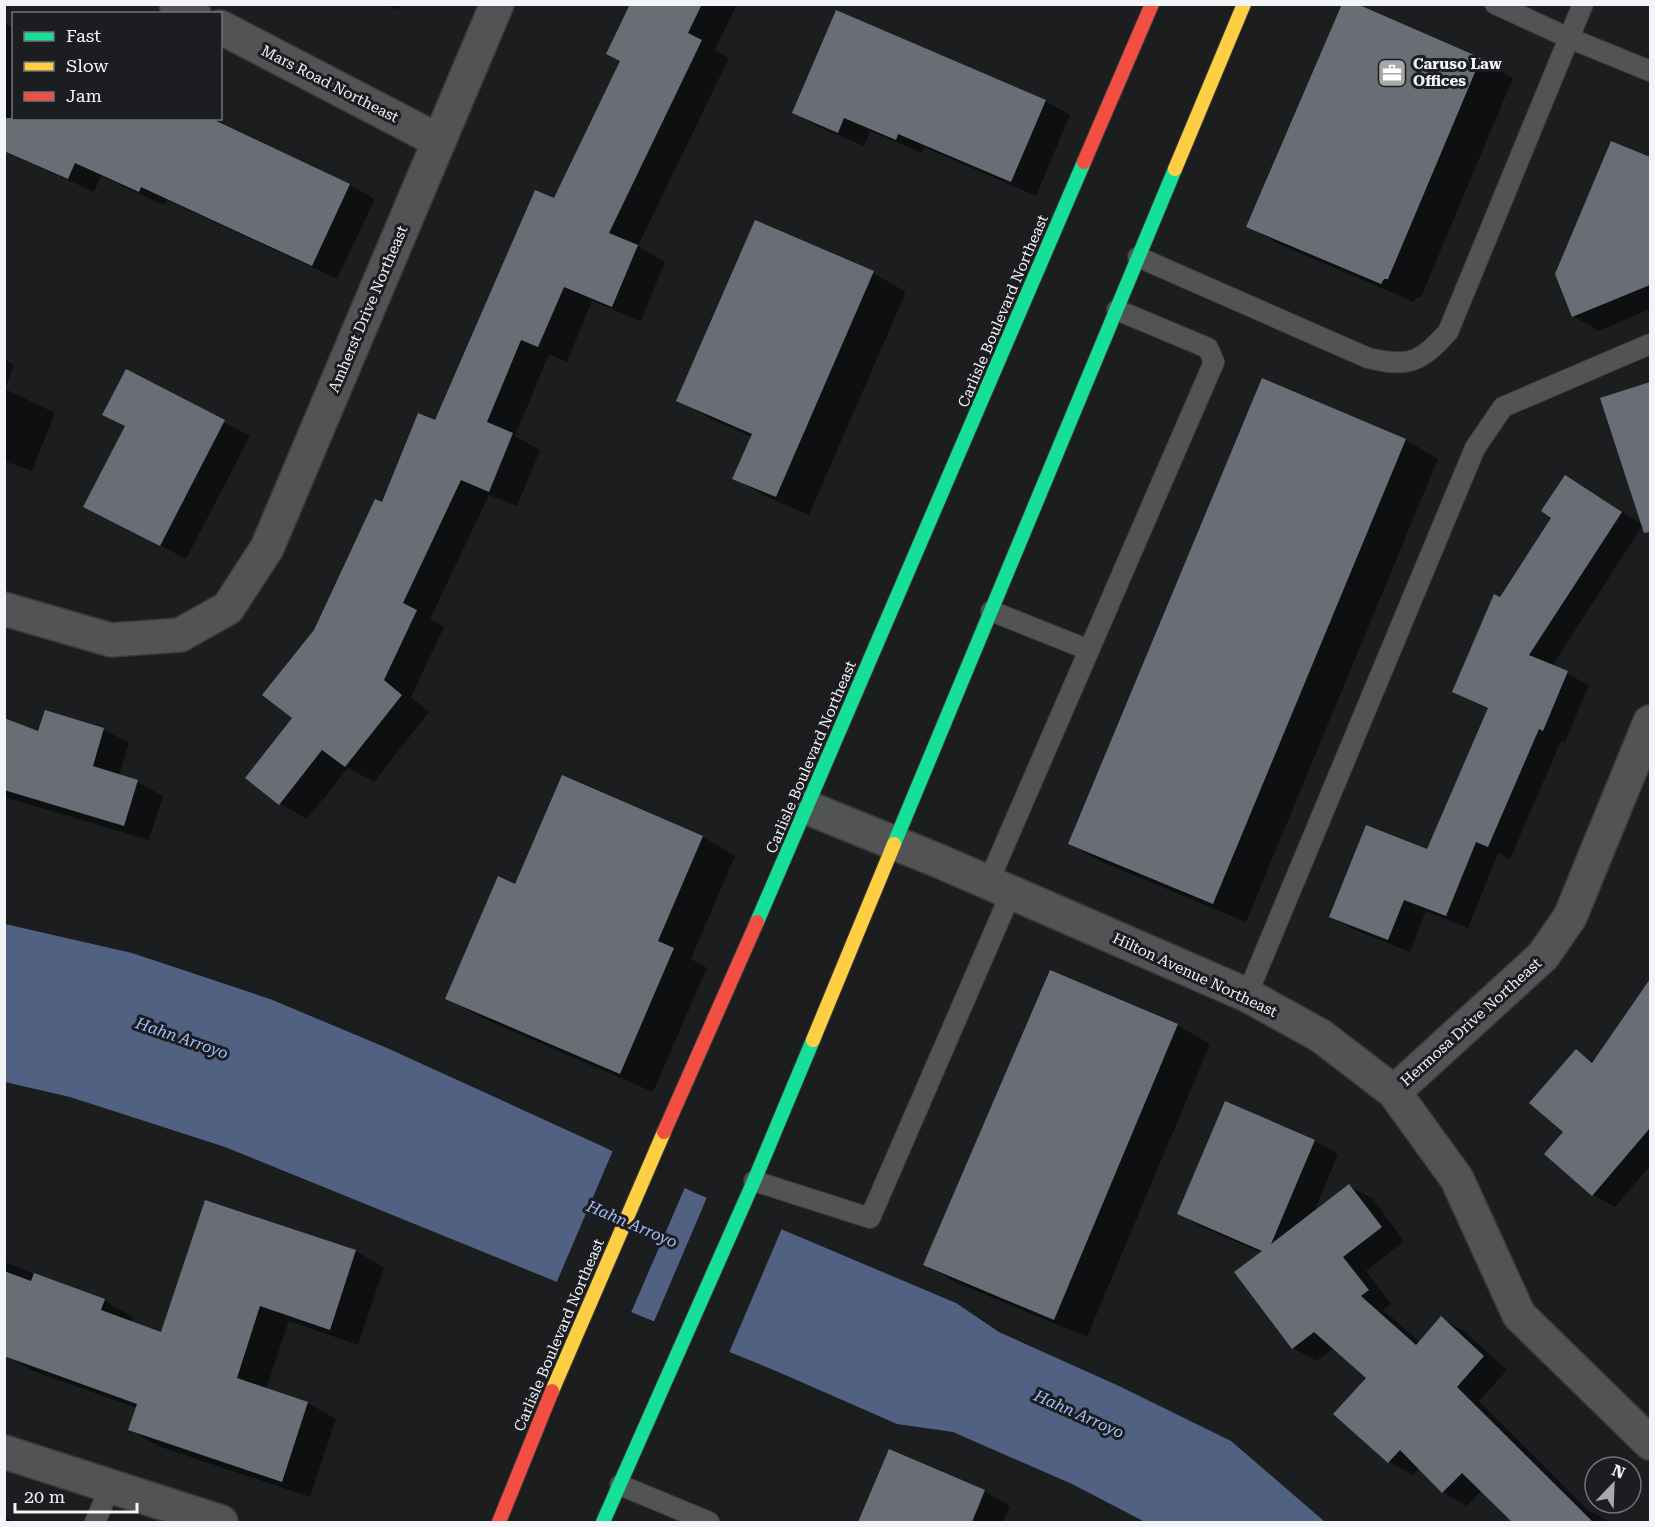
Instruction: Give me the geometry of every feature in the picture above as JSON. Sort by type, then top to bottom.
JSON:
[{"type":"main road","name":"Carlisle Boulevard Northeast","points":[[499,1522],[589,1304],[808,808],[1152,4]]},
{"type":"main road","points":[[603,1522],[745,1203],[1244,4]]},
{"type":"street","points":[[176,4],[190,12]]},
{"type":"street","name":"Amherst Drive Northeast","points":[[4,609],[111,640],[180,635],[228,608],[267,548],[497,4]]},
{"type":"street","name":"Mars Road Northeast","points":[[222,28],[439,141]]},
{"type":"street","name":"Hermosa Drive Northeast","points":[[1394,1092],[1543,956],[1570,917],[1650,722]]},
{"type":"street","name":"Hilton Avenue Northeast","points":[[808,808],[894,842],[1247,995],[1321,1036],[1394,1092],[1457,1179],[1519,1315],[1650,1443]]},
{"type":"street","points":[[4,1452],[221,1522]]},
{"type":"lane","points":[[1495,4],[1569,38],[1650,71]]},
{"type":"lane","points":[[1138,257],[1368,358],[1395,364],[1426,356],[1448,332],[1583,4]]},
{"type":"lane","points":[[754,1181],[870,1218],[1089,650],[1214,362],[1208,348],[1117,310]]},
{"type":"lane","points":[[1247,995],[1475,448],[1503,407],[1650,344]]},
{"type":"lane","points":[[991,611],[1089,650]]},
{"type":"lane","points":[[95,1522],[111,1485]]},
{"type":"lane","points":[[620,1485],[709,1522]]},
{"type":"water","name":"Hahn Arroyo","points":[[5,924],[132,953],[270,999],[387,1048],[604,1147],[693,1192],[956,1303],[999,1332],[1119,1386],[1231,1441],[1325,1522],[1145,1522],[1072,1484],[953,1432],[897,1424],[776,1371],[225,1147],[70,1097],[5,1082]]},
{"type":"pier","points":[[614,1148],[686,1185],[630,1315],[555,1286]]},
{"type":"pier","points":[[708,1195],[783,1226],[728,1355],[653,1324]]},
{"type":"building","points":[[630,4],[702,4],[688,33],[702,40],[609,233],[638,245],[612,307],[564,287],[538,347],[521,340],[487,422],[513,433],[489,492],[461,480],[403,603],[417,610],[384,680],[402,695],[345,767],[322,750],[279,805],[245,778],[292,718],[262,695],[314,630],[375,499],[382,502],[418,413],[435,420],[535,190],[554,198],[620,61],[606,54]]},
{"type":"building","points":[[1342,4],[1357,4],[1481,58],[1388,279],[1384,279],[1381,284],[1246,227]]},
{"type":"building","points":[[836,10],[1046,100],[1011,182],[898,134],[896,140],[844,118],[838,133],[792,113]]},
{"type":"building","points":[[4,118],[12,118],[12,120],[214,120],[350,184],[312,266],[141,187],[139,192],[75,163],[68,179],[4,151]]},
{"type":"building","points":[[1611,141],[1650,157],[1650,285],[1572,317],[1555,274]]},
{"type":"building","points":[[755,220],[874,271],[776,497],[732,479],[752,434],[676,401]]},
{"type":"building","points":[[126,369],[225,420],[160,546],[83,507],[125,426],[102,415]]},
{"type":"building","points":[[1262,378],[1406,439],[1213,904],[1068,844]]},
{"type":"building","points":[[1650,382],[1650,532],[1644,533],[1600,398]]},
{"type":"building","points":[[1565,475],[1622,512],[1529,655],[1568,671],[1543,731],[1539,729],[1488,847],[1476,842],[1446,916],[1404,900],[1388,940],[1329,917],[1366,825],[1427,849],[1488,708],[1452,692],[1494,594],[1500,597],[1551,518],[1541,511]]},
{"type":"building","points":[[45,710],[104,728],[93,766],[138,780],[124,826],[4,790],[4,718],[38,731]]},
{"type":"building","points":[[562,775],[703,836],[658,941],[674,948],[620,1074],[445,999],[498,876],[515,884]]},
{"type":"building","points":[[1050,970],[1178,1024],[1054,1320],[923,1265]]},
{"type":"building","points":[[1650,979],[1650,1128],[1592,1196],[1544,1154],[1563,1132],[1529,1103],[1576,1049],[1592,1063]]},
{"type":"building","points":[[1225,1101],[1315,1140],[1271,1244],[1349,1184],[1382,1227],[1343,1257],[1369,1290],[1361,1296],[1416,1345],[1441,1316],[1484,1356],[1457,1387],[1583,1512],[1583,1515],[1593,1522],[1512,1522],[1462,1473],[1442,1493],[1400,1450],[1388,1463],[1333,1414],[1366,1378],[1314,1332],[1292,1349],[1234,1272],[1262,1251],[1177,1214]]},
{"type":"building","points":[[205,1200],[356,1250],[330,1330],[260,1306],[237,1378],[308,1402],[282,1482],[128,1430],[137,1404],[4,1356],[4,1271],[31,1281],[34,1273],[105,1299],[101,1310],[161,1332]]},
{"type":"building","points":[[889,1449],[985,1490],[972,1522],[858,1522]]},
{"type":"traffic: fast","points":[[757,922],[1084,162]]},
{"type":"traffic: fast","points":[[894,844],[1175,169]]},
{"type":"traffic: fast","points":[[603,1522],[754,1181],[813,1040]]},
{"type":"traffic: slow","points":[[1175,169],[1244,4]]},
{"type":"traffic: slow","points":[[813,1040],[894,844]]},
{"type":"traffic: slow","points":[[552,1391],[664,1132]]},
{"type":"traffic: jam","points":[[1084,162],[1152,4]]},
{"type":"traffic: jam","points":[[664,1132],[757,922]]},
{"type":"traffic: jam","points":[[499,1522],[552,1391]]},
{"type":"place","name":"Caruso Law Offices","points":[[1392,73]]}]
